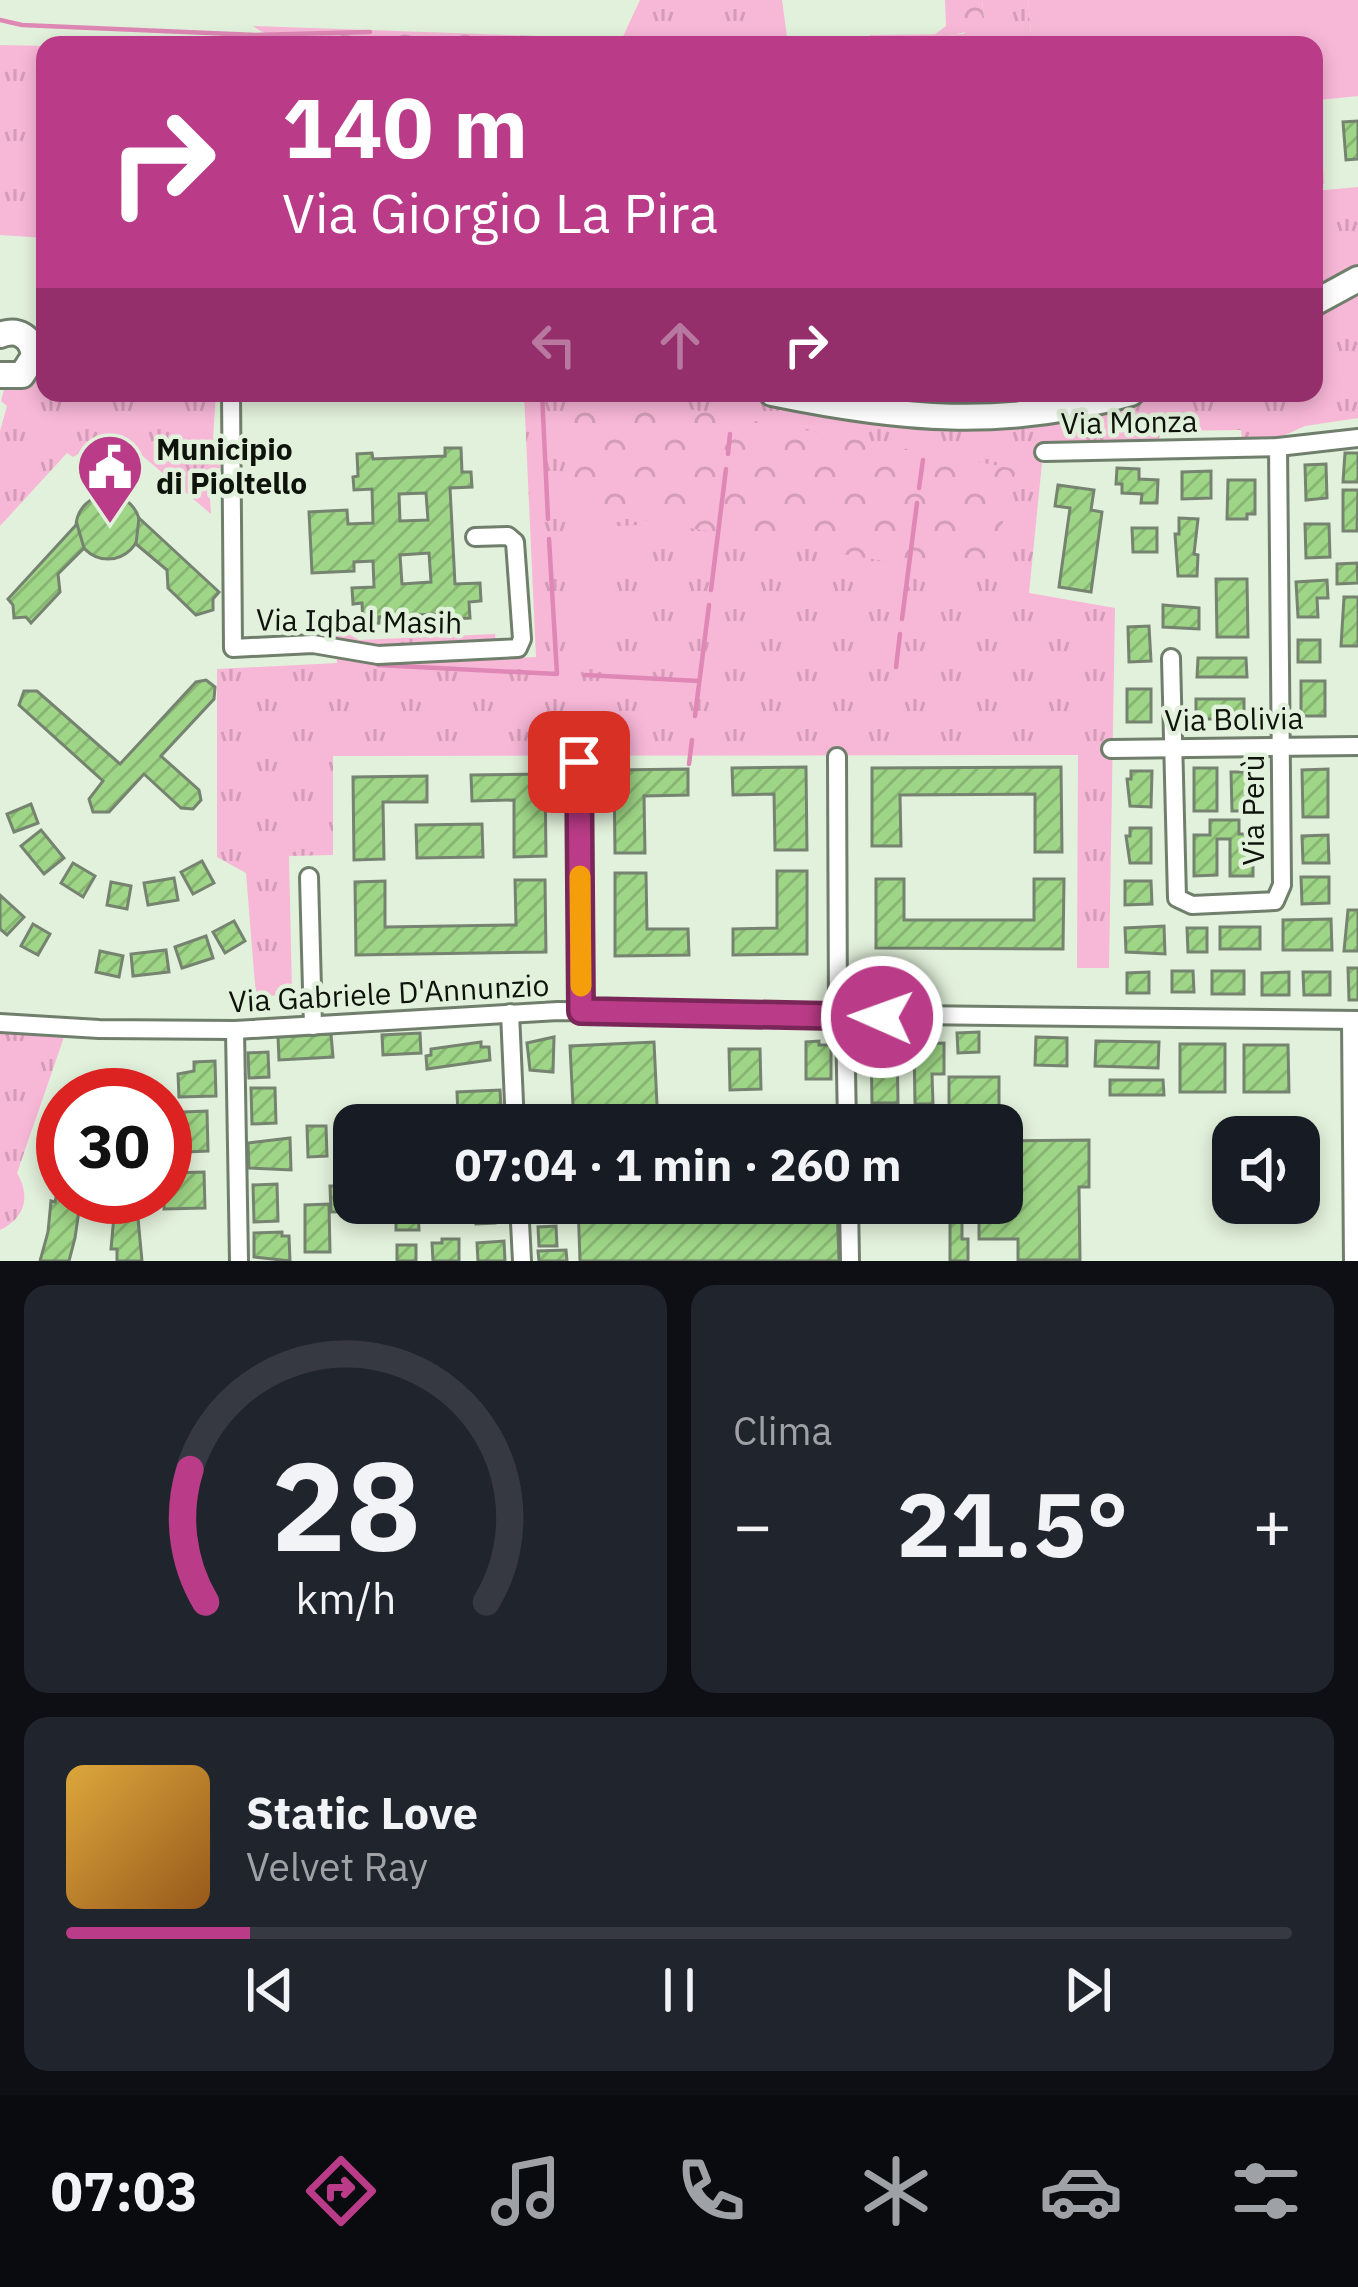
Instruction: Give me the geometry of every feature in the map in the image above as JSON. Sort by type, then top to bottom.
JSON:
[{"type":"street","points":[[1323,298],[1358,280]]},
{"type":"street","points":[[19,370],[32,345],[22,335]]},
{"type":"street","name":"Via Iqbal Masih","points":[[231,402],[232,648],[308,644],[378,655],[518,647],[522,639],[515,542],[508,536],[475,537]]},
{"type":"street","points":[[816,402],[940,419],[1045,412],[1090,402]]},
{"type":"street","name":"Via Monza","points":[[1044,452],[1279,447],[1358,438]]},
{"type":"street","name":"Via Perù","points":[[1171,658],[1176,893],[1180,902],[1192,905],[1263,904],[1279,896],[1279,447]]},
{"type":"street","name":"Via Bolivia","points":[[1111,749],[1358,746]]},
{"type":"street","points":[[837,758],[847,1104]]},
{"type":"street","points":[[579,762],[581,1011]]},
{"type":"street","points":[[310,877],[313,1026]]},
{"type":"street","name":"Via Gabriele D'Annunzio","points":[[0,1023],[235,1030],[581,1011],[1355,1020]]},
{"type":"street","points":[[510,1013],[514,1104]]},
{"type":"street","points":[[1353,1261],[1355,1020]]},
{"type":"street","points":[[235,1030],[239,1261]]},
{"type":"street","points":[[520,1224],[522,1261]]},
{"type":"street","points":[[849,1224],[850,1261]]},
{"type":"green space","points":[[640,0],[782,0],[787,36],[623,36]]},
{"type":"green space","points":[[945,0],[982,0],[984,18],[968,31],[934,35],[946,26]]},
{"type":"green space","points":[[982,0],[1028,0],[1031,36],[870,36],[963,34],[984,18]]},
{"type":"green space","points":[[1028,0],[1358,0],[1358,96],[1323,100],[1323,36],[1031,36]]},
{"type":"green space","points":[[253,26],[539,36],[269,36]]},
{"type":"green space","points":[[0,45],[36,46],[36,237],[0,235]]},
{"type":"green space","points":[[1358,187],[1358,266],[1323,284],[1323,190]]},
{"type":"green space","points":[[1358,285],[1358,418],[1305,426],[1274,440],[1242,439],[1241,430],[1160,431],[1159,440],[1044,443],[1029,593],[1115,608],[1109,968],[1077,968],[1078,755],[333,756],[333,855],[289,856],[292,994],[256,997],[246,873],[217,857],[217,669],[337,663],[333,625],[359,640],[495,634],[499,659],[536,657],[524,402],[769,402],[866,423],[933,426],[1117,402],[1323,402],[1323,305]]},
{"type":"green space","points":[[36,359],[36,402],[215,402],[213,439],[219,440],[220,468],[208,469],[211,514],[139,453],[134,457],[104,448],[73,457],[67,453],[0,526],[5,386]]},
{"type":"green space","points":[[569,402],[651,402],[1016,469],[989,579],[572,508]]},
{"type":"green space","points":[[903,402],[1030,402],[950,407]]},
{"type":"green space","points":[[636,525],[638,563],[575,567],[573,529]]},
{"type":"green space","points":[[582,587],[644,596],[638,634],[576,624]]},
{"type":"green space","points":[[0,1033],[64,1037],[53,1068],[36,1068],[36,1118],[17,1173],[24,1190],[23,1206],[0,1230]]},
{"type":"building","points":[[1358,121],[1358,159],[1346,160],[1343,122]]},
{"type":"building","points":[[445,448],[461,448],[462,472],[471,472],[472,487],[450,488],[455,584],[480,583],[481,601],[469,602],[470,618],[453,619],[452,613],[379,617],[379,623],[363,624],[362,603],[353,604],[352,588],[374,587],[373,561],[354,562],[354,571],[312,573],[309,512],[347,510],[348,524],[373,523],[372,489],[354,490],[357,454],[372,453],[373,459],[445,456]],"holes":[[[426,493],[428,520],[400,521],[399,494]],[[429,553],[431,582],[402,584],[400,555]]]},
{"type":"building","points":[[1345,453],[1358,453],[1358,482],[1343,482]]},
{"type":"building","points":[[1326,464],[1327,498],[1306,500],[1305,465]]},
{"type":"building","points":[[1117,468],[1139,469],[1139,479],[1158,480],[1157,503],[1141,503],[1142,494],[1122,493],[1122,484],[1116,484]]},
{"type":"building","points":[[1211,471],[1211,498],[1182,499],[1182,472]]},
{"type":"building","points":[[1228,480],[1255,480],[1255,514],[1227,519]]},
{"type":"building","points":[[1058,485],[1094,490],[1091,510],[1102,512],[1091,592],[1059,587],[1070,508],[1055,506]]},
{"type":"building","points":[[1343,490],[1358,490],[1357,531],[1343,531]]},
{"type":"building","points":[[108,495],[131,504],[140,527],[131,550],[108,559],[85,550],[76,527],[85,504]]},
{"type":"building","points":[[139,518],[219,592],[213,610],[196,615],[168,588],[167,570],[136,544]]},
{"type":"building","points":[[1179,518],[1198,519],[1197,576],[1178,576],[1175,534],[1179,534]]},
{"type":"building","points":[[77,524],[84,548],[58,574],[60,592],[31,623],[26,617],[14,618],[8,599]]},
{"type":"building","points":[[1305,524],[1329,524],[1330,557],[1306,558]]},
{"type":"building","points":[[1132,528],[1157,528],[1157,552],[1133,552]]},
{"type":"building","points":[[1357,563],[1358,583],[1337,584],[1337,564]]},
{"type":"building","points":[[1216,579],[1247,579],[1248,637],[1217,637]]},
{"type":"building","points":[[1327,580],[1328,598],[1317,598],[1318,617],[1298,617],[1296,582]]},
{"type":"building","points":[[1344,597],[1358,597],[1358,646],[1341,646]]},
{"type":"building","points":[[1163,605],[1199,608],[1199,629],[1163,627]]},
{"type":"building","points":[[1149,626],[1151,661],[1129,662],[1128,627]]},
{"type":"building","points":[[1298,640],[1320,640],[1320,662],[1298,662]]},
{"type":"building","points":[[1198,658],[1246,658],[1247,677],[1197,677]]},
{"type":"building","points":[[206,680],[215,687],[214,699],[161,756],[199,790],[201,800],[193,809],[181,808],[144,774],[109,812],[93,812],[89,799],[103,781],[19,705],[24,691],[37,691],[120,764],[196,682]]},
{"type":"building","points":[[1301,681],[1325,681],[1325,716],[1301,716]]},
{"type":"building","points":[[1127,689],[1151,689],[1151,722],[1127,722]]},
{"type":"building","points":[[1196,699],[1244,699],[1244,719],[1196,719]]},
{"type":"building","points":[[806,767],[807,850],[775,850],[774,794],[733,795],[732,768]]},
{"type":"building","points":[[1061,767],[1062,852],[1035,852],[1035,794],[900,795],[901,846],[872,846],[872,768]]},
{"type":"building","points":[[1194,768],[1217,768],[1217,811],[1194,811]]},
{"type":"building","points":[[688,769],[688,795],[644,796],[645,853],[615,853],[614,770]]},
{"type":"building","points":[[1328,769],[1328,817],[1303,817],[1302,770]]},
{"type":"building","points":[[1131,771],[1152,771],[1151,807],[1130,806],[1127,779]]},
{"type":"building","points":[[1231,772],[1252,772],[1252,811],[1232,811]]},
{"type":"building","points":[[545,774],[546,856],[514,857],[514,800],[472,801],[471,775]]},
{"type":"building","points":[[427,776],[427,802],[383,802],[384,859],[354,860],[353,777]]},
{"type":"building","points":[[31,804],[38,823],[14,832],[7,814]]},
{"type":"building","points":[[1210,820],[1239,820],[1239,834],[1253,834],[1253,876],[1230,876],[1230,839],[1217,839],[1217,875],[1194,876],[1194,835],[1210,835]]},
{"type":"building","points":[[482,824],[483,857],[417,858],[416,825]]},
{"type":"building","points":[[1130,828],[1151,828],[1151,863],[1130,863],[1126,836]]},
{"type":"building","points":[[41,830],[64,858],[44,874],[21,846]]},
{"type":"building","points":[[1328,835],[1329,863],[1303,863],[1302,836]]},
{"type":"building","points":[[202,861],[214,883],[193,894],[181,872]]},
{"type":"building","points":[[73,863],[95,876],[83,897],[61,883]]},
{"type":"building","points":[[777,871],[807,871],[807,954],[733,955],[733,929],[777,928]]},
{"type":"building","points":[[615,873],[646,873],[647,929],[688,929],[689,955],[615,956]]},
{"type":"building","points":[[1301,877],[1329,877],[1329,903],[1302,904]]},
{"type":"building","points":[[174,878],[178,900],[148,905],[144,883]]},
{"type":"building","points":[[876,879],[904,879],[904,920],[1034,920],[1034,879],[1064,879],[1063,949],[876,948]]},
{"type":"building","points":[[515,880],[545,880],[546,952],[356,955],[355,882],[385,881],[385,927],[516,925]]},
{"type":"building","points":[[1125,881],[1151,881],[1152,904],[1125,905]]},
{"type":"building","points":[[111,882],[131,886],[127,909],[107,905]]},
{"type":"building","points":[[0,895],[24,917],[7,935],[0,929]]},
{"type":"building","points":[[1348,910],[1358,910],[1358,951],[1344,951]]},
{"type":"building","points":[[1331,919],[1332,950],[1283,950],[1283,920]]},
{"type":"building","points":[[234,921],[245,941],[225,953],[213,932]]},
{"type":"building","points":[[33,924],[50,934],[38,955],[21,946]]},
{"type":"building","points":[[1164,926],[1165,954],[1126,952],[1125,928]]},
{"type":"building","points":[[1220,927],[1260,927],[1260,949],[1220,949]]},
{"type":"building","points":[[1187,928],[1207,928],[1207,952],[1188,952]]},
{"type":"building","points":[[206,936],[213,958],[182,968],[175,947]]},
{"type":"building","points":[[166,950],[169,972],[133,976],[131,954]]},
{"type":"building","points":[[100,951],[123,956],[119,977],[96,972]]},
{"type":"building","points":[[1348,968],[1358,968],[1358,1000],[1349,1000]]},
{"type":"building","points":[[1172,971],[1193,971],[1194,992],[1172,992]]},
{"type":"building","points":[[1212,971],[1244,971],[1244,994],[1212,994]]},
{"type":"building","points":[[1149,972],[1149,993],[1127,993],[1127,973]]},
{"type":"building","points":[[1289,972],[1289,995],[1262,995],[1262,973]]},
{"type":"building","points":[[1303,972],[1330,972],[1330,995],[1304,995]]},
{"type":"building","points":[[979,1032],[979,1052],[958,1053],[957,1033]]},
{"type":"building","points":[[420,1033],[421,1053],[383,1055],[382,1035]]},
{"type":"building","points":[[331,1034],[333,1057],[279,1060],[278,1037]]},
{"type":"building","points":[[554,1037],[553,1072],[530,1070],[527,1043]]},
{"type":"building","points":[[1036,1037],[1067,1038],[1067,1066],[1035,1065]]},
{"type":"building","points":[[871,1040],[897,1040],[898,1103],[872,1103]]},
{"type":"building","points":[[819,1041],[819,1045],[831,1045],[831,1079],[806,1079],[806,1042]]},
{"type":"building","points":[[1096,1041],[1159,1042],[1158,1068],[1095,1066]]},
{"type":"building","points":[[481,1042],[481,1047],[489,1047],[490,1060],[427,1069],[431,1049]]},
{"type":"building","points":[[654,1042],[657,1104],[573,1104],[570,1046]]},
{"type":"building","points":[[944,1043],[944,1074],[932,1074],[933,1104],[915,1104],[914,1044]]},
{"type":"building","points":[[1180,1044],[1225,1044],[1225,1092],[1180,1092]]},
{"type":"building","points":[[1244,1045],[1288,1045],[1289,1092],[1244,1092]]},
{"type":"building","points":[[729,1049],[760,1049],[761,1089],[730,1090]]},
{"type":"building","points":[[268,1052],[269,1077],[249,1078],[248,1053]]},
{"type":"building","points":[[215,1061],[216,1096],[192,1097],[194,1062]]},
{"type":"building","points":[[949,1077],[999,1077],[999,1104],[949,1104]]},
{"type":"building","points":[[1110,1080],[1163,1080],[1164,1095],[1110,1095]]},
{"type":"building","points":[[251,1088],[275,1088],[276,1123],[252,1124]]},
{"type":"building","points":[[500,1090],[501,1104],[458,1104],[457,1092]]},
{"type":"building","points":[[207,1111],[208,1151],[192,1152],[192,1112]]},
{"type":"building","points":[[307,1126],[326,1126],[327,1156],[308,1157]]},
{"type":"building","points":[[290,1138],[291,1170],[249,1168],[248,1143]]},
{"type":"building","points":[[1089,1140],[1089,1187],[1079,1187],[1080,1260],[1018,1260],[1018,1239],[979,1239],[979,1224],[1023,1224],[1023,1141]]},
{"type":"building","points":[[192,1172],[204,1172],[205,1208],[192,1208]]},
{"type":"building","points":[[277,1184],[278,1221],[254,1222],[253,1185]]},
{"type":"building","points":[[329,1204],[330,1252],[305,1252],[305,1205]]},
{"type":"building","points":[[49,1224],[77,1224],[69,1261],[40,1261]]},
{"type":"building","points":[[113,1224],[139,1224],[142,1261],[117,1261],[117,1249],[111,1249]]},
{"type":"building","points":[[396,1224],[419,1224],[419,1230],[396,1230]]},
{"type":"building","points":[[579,1224],[838,1224],[839,1261],[580,1261]]},
{"type":"building","points":[[950,1224],[962,1224],[968,1261],[950,1261]]},
{"type":"building","points":[[556,1226],[557,1246],[539,1246],[538,1227]]},
{"type":"building","points":[[254,1233],[289,1236],[290,1261],[254,1257]]},
{"type":"building","points":[[442,1239],[459,1239],[459,1261],[433,1261],[432,1243],[442,1243]]},
{"type":"building","points":[[504,1241],[505,1261],[478,1261],[477,1243]]},
{"type":"building","points":[[397,1245],[416,1245],[416,1261],[397,1261]]},
{"type":"building","points":[[566,1250],[567,1261],[539,1261],[538,1251]]},
{"type":"waterway","points":[[0,20],[22,25],[255,35],[370,32]]},
{"type":"waterway","points":[[542,402],[548,519]]},
{"type":"waterway","points":[[728,454],[730,434]]},
{"type":"waterway","points":[[919,488],[923,460]]},
{"type":"waterway","points":[[711,590],[726,469]]},
{"type":"waterway","points":[[902,619],[917,503]]},
{"type":"waterway","points":[[378,665],[557,674],[549,539]]},
{"type":"waterway","points":[[695,716],[709,605]]},
{"type":"waterway","points":[[896,667],[900,634]]},
{"type":"waterway","points":[[585,675],[699,681]]},
{"type":"waterway","points":[[689,764],[692,740]]},
{"type":"slow traffic","points":[[580,876],[581,986]]},
{"type":"place","name":"Municipio di Pioltello","points":[[110,526]]},
{"type":"route","points":[[579,762],[581,1011],[882,1017]]}]
